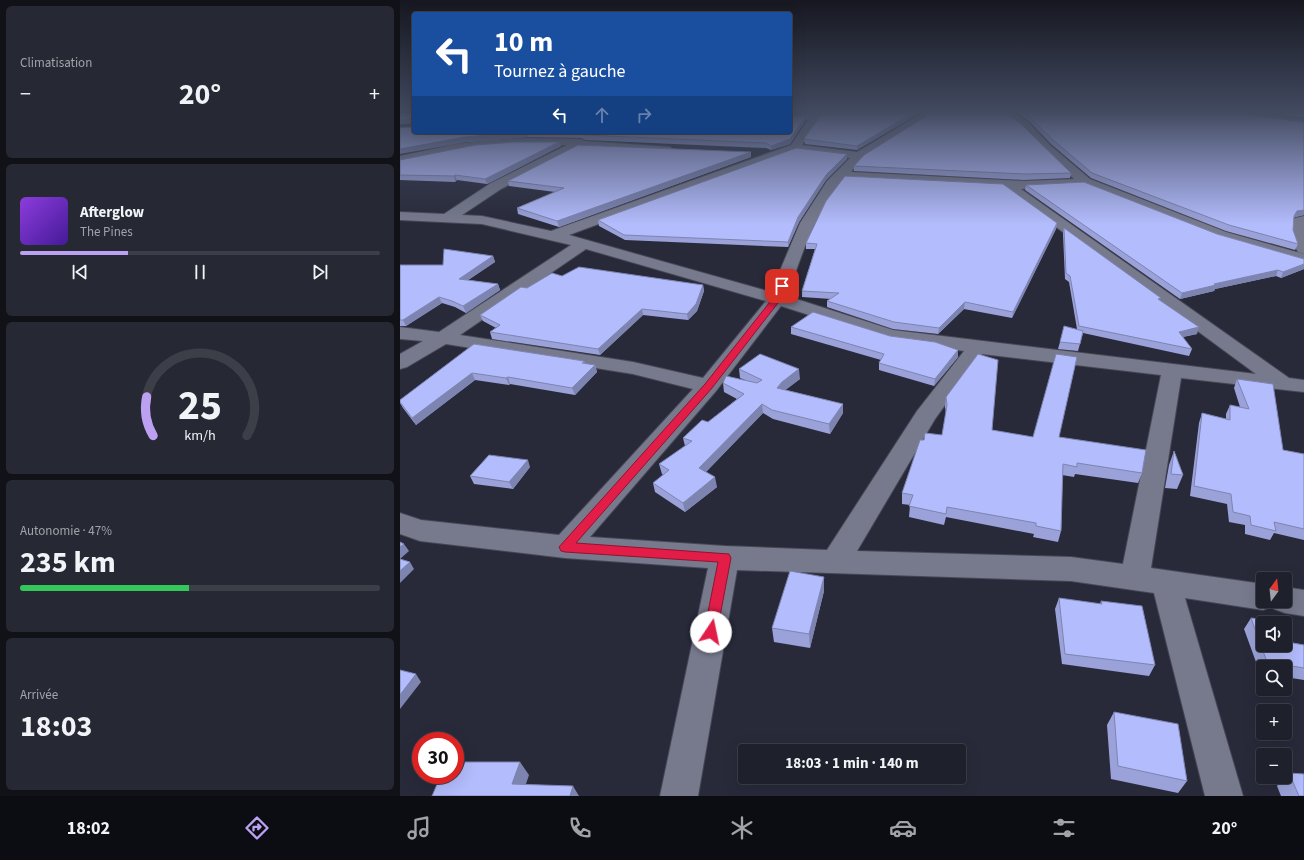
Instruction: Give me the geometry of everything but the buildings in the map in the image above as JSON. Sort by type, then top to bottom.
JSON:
[{"type":"street","points":[[400,160],[456,149]]},
{"type":"street","points":[[447,218],[496,186],[567,149]]},
{"type":"street","points":[[662,149],[674,150]]},
{"type":"street","points":[[552,236],[790,149]]},
{"type":"street","points":[[810,149],[859,156]]},
{"type":"street","points":[[565,547],[708,386],[777,299],[807,223],[832,184],[859,156],[870,149]]},
{"type":"street","points":[[1048,149],[1085,182],[1221,235],[1304,259]]},
{"type":"street","points":[[748,152],[778,154]]},
{"type":"street","points":[[840,175],[1006,184],[1085,182]]},
{"type":"street","points":[[1006,184],[1283,384]]},
{"type":"street","points":[[400,216],[482,220],[584,243],[777,299],[890,335],[977,347],[1304,386]]},
{"type":"street","points":[[1304,220],[1300,221],[1299,239],[1304,249]]},
{"type":"street","points":[[400,363],[443,338],[584,243]]},
{"type":"street","points":[[400,333],[443,338],[633,368],[708,386]]},
{"type":"street","points":[[835,562],[924,416],[977,347]]},
{"type":"street","points":[[1172,370],[1151,581],[1224,796]]},
{"type":"street","points":[[400,523],[420,530],[565,547],[725,558],[1071,569],[1256,596]]},
{"type":"street","points":[[679,796],[725,558]]},
{"type":"street","points":[[1292,601],[1304,602]]},
{"type":"route","points":[[711,632],[725,558],[565,547],[708,386],[777,299],[782,286]]}]
